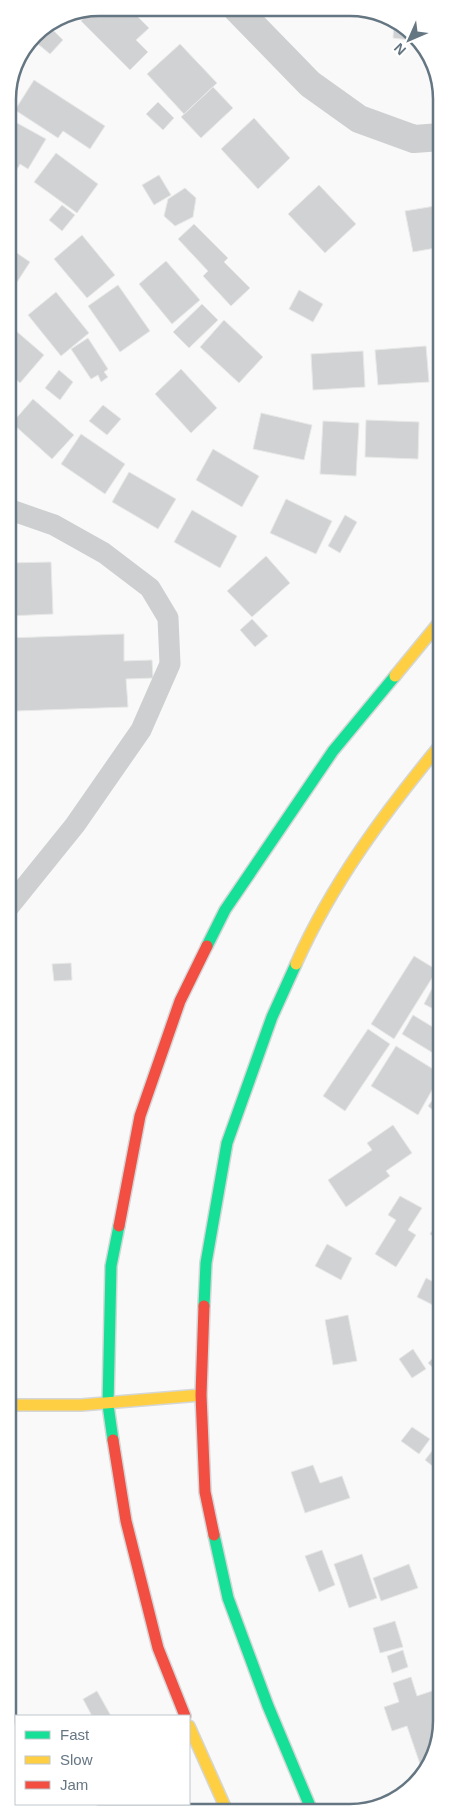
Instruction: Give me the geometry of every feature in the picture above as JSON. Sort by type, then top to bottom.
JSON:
[{"type":"street","points":[[244,16],[310,84],[359,119],[414,139],[433,138]]},
{"type":"street","points":[[185,1715],[158,1648],[128,1530],[108,1405],[111,1266],[140,1116],[180,1001],[225,910],[333,751],[433,630]]},
{"type":"street","points":[[309,1804],[268,1706],[228,1598],[205,1492],[201,1395],[206,1263],[225,1152],[272,1017],[315,921],[391,804],[433,754]]},
{"type":"street","points":[[16,1406],[44,1408],[108,1405],[201,1395]]},
{"type":"street","points":[[190,1728],[224,1804]]},
{"type":"lane","points":[[16,512],[62,530],[104,553],[150,588],[168,618],[170,664],[141,730],[75,825],[16,898]]},
{"type":"building","points":[[100,16],[137,16],[149,28],[136,40],[148,52],[130,70],[81,21],[84,18]]},
{"type":"building","points":[[394,29],[406,40],[393,38]]},
{"type":"building","points":[[53,30],[63,40],[50,54],[38,44]]},
{"type":"building","points":[[180,44],[217,83],[184,114],[147,74]]},
{"type":"building","points":[[34,80],[105,126],[90,149],[63,131],[58,138],[16,111]]},
{"type":"building","points":[[213,87],[233,108],[201,138],[181,117]]},
{"type":"building","points":[[158,102],[174,118],[163,130],[146,114]]},
{"type":"building","points":[[254,118],[290,158],[258,189],[221,149]]},
{"type":"building","points":[[16,122],[46,139],[28,169],[20,164],[16,171]]},
{"type":"building","points":[[56,153],[98,184],[77,213],[34,182]]},
{"type":"building","points":[[159,175],[171,195],[154,205],[142,185]]},
{"type":"building","points":[[319,185],[356,224],[325,253],[288,214]]},
{"type":"building","points":[[185,188],[196,198],[193,217],[175,226],[164,216],[168,199]]},
{"type":"building","points":[[62,205],[75,215],[62,231],[49,220]]},
{"type":"building","points":[[433,206],[433,248],[413,252],[405,211]]},
{"type":"building","points":[[194,224],[228,258],[224,262],[250,288],[231,306],[203,276],[208,271],[178,239]]},
{"type":"building","points":[[82,235],[115,275],[87,298],[54,259]]},
{"type":"building","points":[[16,252],[30,262],[16,284]]},
{"type":"building","points":[[166,261],[200,300],[172,324],[139,284]]},
{"type":"building","points":[[118,285],[150,331],[120,352],[88,306]]},
{"type":"building","points":[[299,290],[323,304],[313,322],[289,309]]},
{"type":"building","points":[[56,292],[89,333],[61,356],[28,315]]},
{"type":"building","points":[[202,304],[218,320],[189,348],[173,332]]},
{"type":"building","points":[[224,320],[263,357],[239,383],[200,347]]},
{"type":"building","points":[[16,331],[44,355],[20,383],[16,379]]},
{"type":"building","points":[[88,338],[108,369],[104,372],[108,377],[101,382],[98,375],[91,379],[71,349]]},
{"type":"building","points":[[426,346],[429,382],[378,385],[375,350]]},
{"type":"building","points":[[363,351],[365,387],[313,390],[311,354]]},
{"type":"building","points":[[181,369],[217,408],[191,433],[155,394]]},
{"type":"building","points":[[59,370],[73,382],[60,400],[45,388]]},
{"type":"building","points":[[33,399],[74,435],[52,459],[16,427],[16,418]]},
{"type":"building","points":[[103,405],[121,419],[107,435],[89,421]]},
{"type":"building","points":[[261,413],[312,425],[304,460],[253,449]]},
{"type":"building","points":[[366,420],[419,422],[418,459],[365,457]]},
{"type":"building","points":[[323,421],[359,423],[356,476],[320,474]]},
{"type":"building","points":[[81,434],[125,464],[105,494],[61,464]]},
{"type":"building","points":[[213,449],[259,476],[242,507],[196,480]]},
{"type":"building","points":[[129,472],[176,499],[158,529],[112,502]]},
{"type":"building","points":[[286,499],[332,521],[316,554],[270,533]]},
{"type":"building","points":[[192,510],[237,536],[220,568],[174,542]]},
{"type":"building","points":[[345,515],[357,522],[340,553],[328,546]]},
{"type":"building","points":[[266,556],[290,583],[252,617],[227,591]]},
{"type":"building","points":[[51,562],[53,614],[16,616],[16,563]]},
{"type":"building","points":[[252,619],[268,636],[255,647],[240,630]]},
{"type":"building","points":[[124,634],[124,661],[152,660],[153,678],[126,679],[128,707],[16,711],[16,638]]},
{"type":"building","points":[[414,956],[433,968],[433,976],[394,1039],[371,1024]]},
{"type":"building","points":[[71,963],[72,980],[54,981],[52,964]]},
{"type":"building","points":[[433,987],[433,1009],[424,1004]]},
{"type":"building","points":[[413,1015],[433,1027],[433,1053],[402,1034]]},
{"type":"building","points":[[368,1029],[390,1044],[345,1111],[323,1096]]},
{"type":"building","points":[[396,1046],[433,1069],[433,1088],[418,1115],[371,1086]]},
{"type":"building","points":[[433,1099],[433,1110],[428,1106]]},
{"type":"building","points":[[393,1125],[412,1153],[386,1171],[390,1176],[346,1207],[328,1180],[372,1150],[367,1143]]},
{"type":"building","points":[[400,1196],[422,1208],[408,1230],[416,1235],[396,1267],[375,1254],[396,1220],[388,1215]]},
{"type":"building","points":[[327,1244],[352,1258],[341,1280],[315,1266]]},
{"type":"building","points":[[426,1278],[433,1282],[433,1305],[417,1297]]},
{"type":"building","points":[[348,1315],[357,1361],[333,1365],[325,1320]]},
{"type":"building","points":[[413,1349],[426,1369],[412,1378],[399,1359]]},
{"type":"building","points":[[433,1358],[433,1368],[428,1363]]},
{"type":"building","points":[[412,1427],[430,1439],[419,1454],[401,1441]]},
{"type":"building","points":[[433,1450],[433,1466],[425,1460]]},
{"type":"building","points":[[313,1465],[320,1483],[342,1476],[350,1498],[305,1513],[291,1472]]},
{"type":"building","points":[[322,1550],[335,1585],[319,1592],[305,1556]]},
{"type":"building","points":[[362,1554],[377,1598],[349,1608],[334,1564]]},
{"type":"building","points":[[409,1564],[418,1588],[381,1601],[373,1578]]},
{"type":"building","points":[[395,1621],[403,1647],[380,1653],[373,1628]]},
{"type":"building","points":[[403,1650],[408,1667],[392,1673],[387,1656]]},
{"type":"building","points":[[411,1677],[417,1696],[433,1691],[433,1726],[430,1742],[421,1764],[407,1726],[392,1731],[384,1707],[399,1702],[393,1683]]},
{"type":"building","points":[[97,1691],[110,1715],[91,1715],[83,1699]]},
{"type":"traffic: fast","points":[[207,946],[225,910],[333,751],[395,676]]},
{"type":"traffic: fast","points":[[204,1306],[206,1263],[227,1143],[272,1017],[296,964]]},
{"type":"traffic: fast","points":[[113,1440],[108,1405],[111,1266],[119,1226]]},
{"type":"traffic: fast","points":[[214,1535],[228,1598],[268,1706],[309,1804]]},
{"type":"traffic: slow","points":[[395,676],[433,630]]},
{"type":"traffic: slow","points":[[296,964],[326,905],[361,849],[433,754]]},
{"type":"traffic: slow","points":[[16,1405],[81,1405],[201,1395]]},
{"type":"traffic: slow","points":[[190,1728],[224,1804]]},
{"type":"traffic: jam","points":[[119,1226],[140,1116],[180,1001],[207,946]]},
{"type":"traffic: jam","points":[[204,1306],[201,1395],[205,1492],[214,1535]]},
{"type":"traffic: jam","points":[[113,1440],[126,1521],[158,1648],[185,1715]]}]
